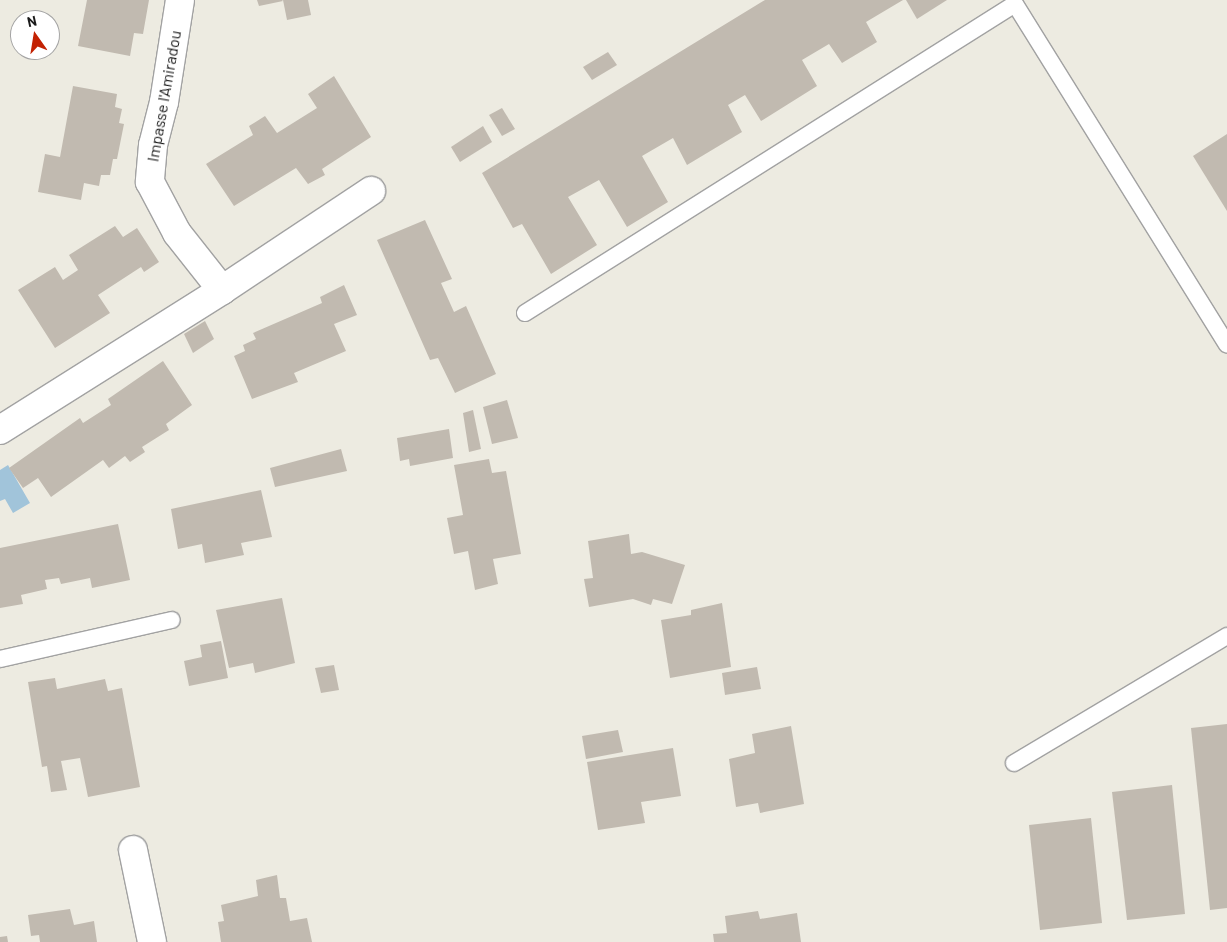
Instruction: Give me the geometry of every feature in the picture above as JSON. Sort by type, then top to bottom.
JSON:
[{"type":"street","name":"Impasse l'Amiradou","points":[[180,0],[164,102],[153,145],[150,182],[177,233],[222,290]]},
{"type":"street","points":[[0,430],[222,290],[371,191]]},
{"type":"street","points":[[133,850],[152,942]]},
{"type":"lane","points":[[525,313],[1015,4],[1227,344]]},
{"type":"lane","points":[[0,659],[172,620]]},
{"type":"lane","points":[[1014,763],[1227,636]]},
{"type":"water","points":[[8,465],[30,503],[13,513],[5,499],[0,501],[0,470]]},
{"type":"building","points":[[87,0],[149,0],[143,34],[134,33],[130,56],[78,46]]},
{"type":"building","points":[[257,0],[282,0],[283,1],[259,6]]},
{"type":"building","points":[[283,0],[308,0],[311,15],[287,20]]},
{"type":"building","points":[[765,0],[903,0],[866,22],[877,42],[842,63],[829,44],[802,60],[817,86],[761,121],[745,95],[728,105],[742,132],[687,165],[673,138],[642,156],[668,202],[627,227],[599,180],[568,197],[597,245],[551,274],[522,224],[513,228],[482,173]]},
{"type":"building","points":[[906,0],[947,0],[917,19]]},
{"type":"building","points":[[608,52],[617,65],[592,80],[583,67]]},
{"type":"building","points":[[334,76],[371,137],[322,169],[325,175],[308,184],[296,168],[234,206],[206,164],[253,135],[249,126],[265,116],[277,133],[317,108],[308,94]]},
{"type":"building","points":[[73,86],[117,94],[115,107],[122,109],[119,123],[124,124],[117,159],[113,159],[110,175],[101,175],[99,186],[84,183],[81,200],[38,192],[45,154],[60,157]]},
{"type":"building","points":[[502,108],[515,129],[502,136],[489,115]]},
{"type":"building","points":[[483,126],[492,142],[460,162],[451,147]]},
{"type":"building","points":[[1227,134],[1227,211],[1193,156]]},
{"type":"building","points":[[425,220],[452,279],[441,283],[454,312],[466,306],[496,374],[455,393],[438,358],[430,360],[377,240]]},
{"type":"building","points":[[115,226],[123,237],[137,228],[159,262],[144,272],[141,267],[98,295],[110,313],[55,348],[18,290],[55,267],[63,280],[78,270],[69,255]]},
{"type":"building","points":[[344,285],[357,315],[334,324],[346,351],[294,373],[298,382],[252,399],[234,356],[245,351],[243,345],[256,339],[253,333],[322,303],[320,297]]},
{"type":"building","points":[[205,321],[214,339],[193,353],[184,334]]},
{"type":"building","points":[[163,361],[192,405],[166,424],[169,430],[142,447],[145,452],[130,462],[125,456],[109,468],[103,460],[51,497],[38,478],[23,488],[9,468],[80,418],[83,423],[111,405],[108,399]]},
{"type":"building","points":[[507,400],[518,438],[492,444],[483,407]]},
{"type":"building","points":[[473,410],[481,449],[469,452],[463,413]]},
{"type":"building","points":[[449,429],[453,458],[410,466],[409,459],[400,461],[397,438]]},
{"type":"building","points":[[341,449],[347,471],[275,487],[270,468]]},
{"type":"building","points":[[489,459],[492,473],[506,471],[521,554],[493,559],[498,584],[475,590],[468,551],[454,554],[447,518],[463,515],[454,465]]},
{"type":"building","points":[[261,490],[272,537],[241,543],[244,555],[205,563],[202,544],[178,549],[171,509]]},
{"type":"building","points":[[118,524],[130,580],[92,588],[90,578],[61,584],[59,578],[45,580],[47,589],[21,595],[23,604],[0,608],[0,548]]},
{"type":"building","points":[[629,534],[631,554],[642,552],[685,565],[672,604],[653,599],[651,605],[633,599],[589,607],[584,579],[593,578],[588,541]]},
{"type":"building","points":[[282,598],[295,663],[255,673],[253,663],[229,668],[216,610]]},
{"type":"building","points":[[722,603],[731,667],[670,678],[661,620],[691,615],[691,610]]},
{"type":"building","points":[[221,641],[228,678],[189,686],[184,661],[202,657],[200,645]]},
{"type":"building","points":[[334,665],[339,690],[321,693],[315,668]]},
{"type":"building","points":[[757,667],[761,689],[725,695],[722,673]]},
{"type":"building","points":[[55,678],[57,689],[105,679],[108,691],[122,688],[140,787],[88,797],[80,758],[61,761],[67,790],[51,792],[47,766],[42,767],[28,682]]},
{"type":"building","points":[[1227,724],[1227,908],[1210,910],[1191,728]]},
{"type":"building","points":[[791,726],[804,804],[760,813],[758,803],[736,807],[729,759],[755,753],[752,734]]},
{"type":"building","points":[[618,730],[623,752],[586,759],[582,736]]},
{"type":"building","points":[[673,748],[681,796],[641,802],[645,823],[598,830],[587,762]]},
{"type":"building","points":[[1172,785],[1185,914],[1127,920],[1112,792]]},
{"type":"building","points":[[1091,818],[1102,923],[1040,930],[1029,825]]},
{"type":"building","points":[[277,875],[280,898],[286,898],[290,921],[307,918],[312,942],[221,942],[218,922],[224,921],[221,905],[258,896],[256,880]]},
{"type":"building","points":[[70,909],[74,925],[94,921],[97,942],[40,942],[39,935],[31,936],[28,915]]},
{"type":"building","points":[[758,911],[760,919],[797,913],[801,942],[714,942],[713,934],[727,933],[725,916]]},
{"type":"building","points":[[7,936],[8,942],[0,942],[0,937]]}]
